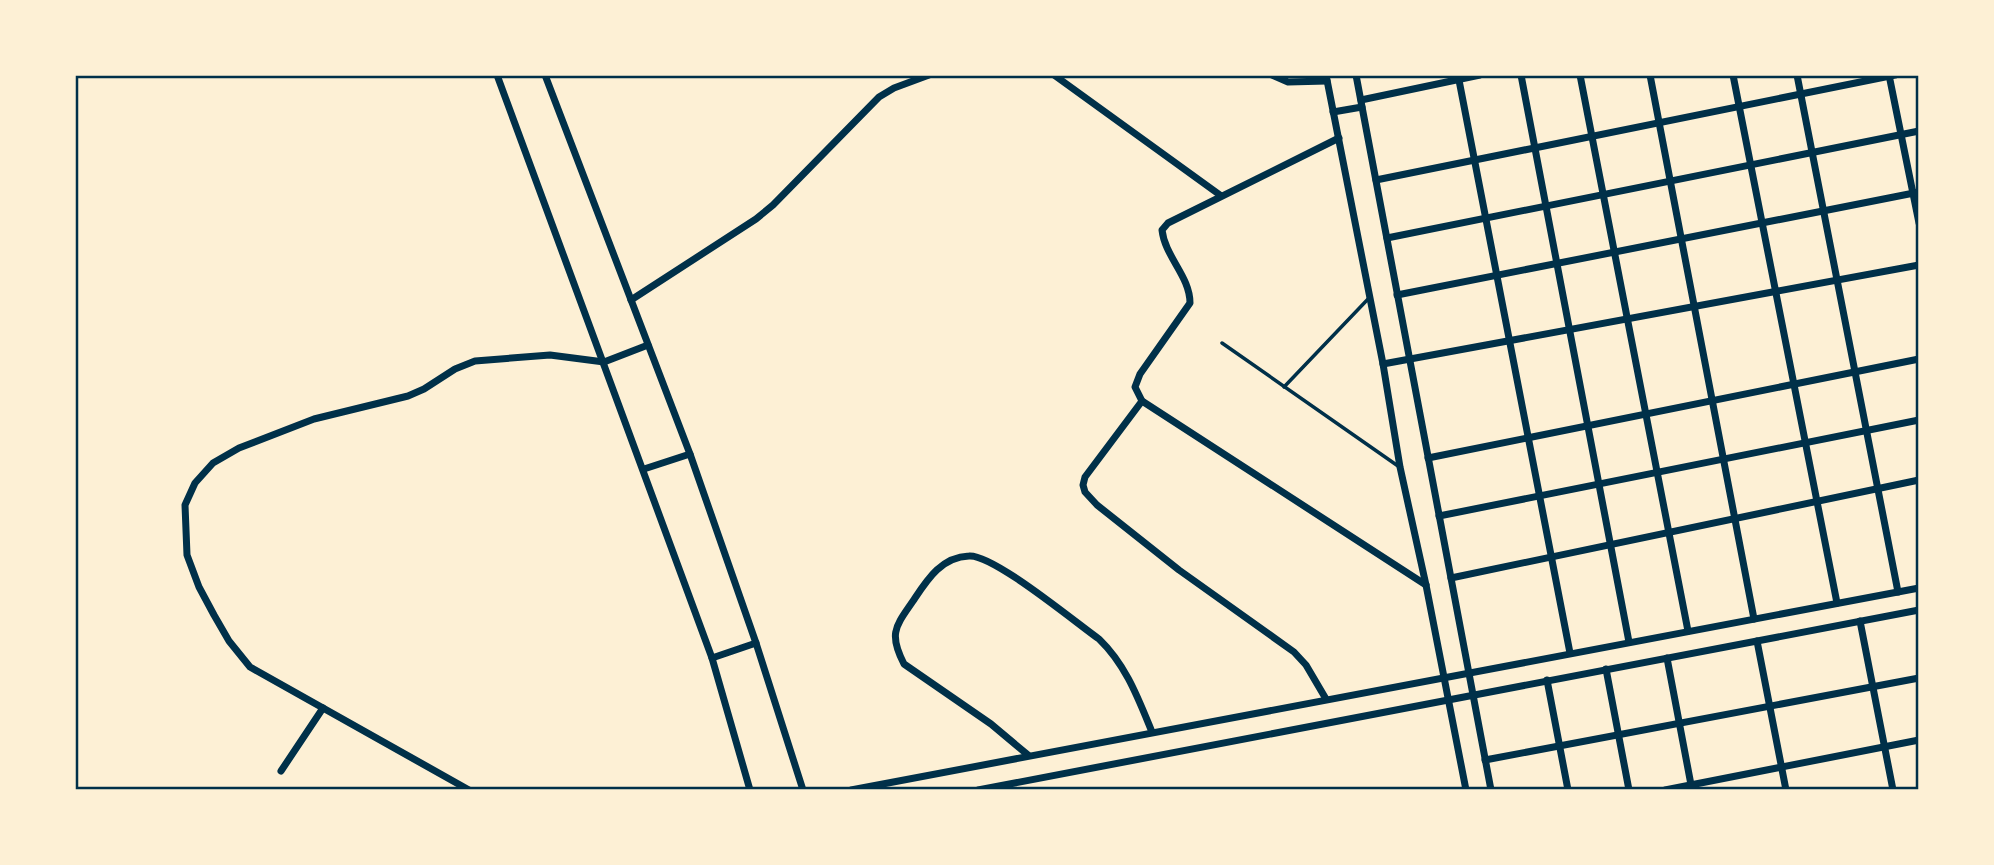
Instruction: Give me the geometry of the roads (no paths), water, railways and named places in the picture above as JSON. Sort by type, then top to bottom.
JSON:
[{"type":"street","points":[[497,75],[712,658],[750,790]]},
{"type":"street","points":[[545,75],[690,454],[756,643],[803,790]]},
{"type":"street","points":[[631,300],[756,219],[879,97],[894,88],[929,75]]},
{"type":"street","points":[[1054,75],[1220,195]]},
{"type":"street","points":[[1272,75],[1288,82],[1327,78],[1383,364],[1400,467],[1466,790]]},
{"type":"street","points":[[1356,75],[1491,790]]},
{"type":"street","points":[[1333,112],[1459,77],[1480,75]]},
{"type":"street","points":[[1521,75],[1629,642]]},
{"type":"street","points":[[1580,75],[1688,631]]},
{"type":"street","points":[[1650,75],[1754,618]]},
{"type":"street","points":[[1733,75],[1837,603]]},
{"type":"street","points":[[1797,75],[1898,592]]},
{"type":"street","points":[[1376,180],[1891,76],[1901,135],[1916,193],[1919,222]]},
{"type":"street","points":[[1459,77],[1570,653]]},
{"type":"street","points":[[1387,238],[1919,131]]},
{"type":"street","points":[[1339,138],[1168,223],[1163,230],[1166,249],[1188,290],[1190,303],[1140,374],[1135,387],[1142,401],[1426,585]]},
{"type":"street","points":[[1398,295],[1916,193]]},
{"type":"street","points":[[1383,364],[1919,265]]},
{"type":"street","points":[[469,790],[250,667],[229,641],[199,587],[187,555],[185,506],[195,483],[214,463],[239,448],[314,419],[408,396],[455,369],[475,361],[550,355],[604,362],[648,345]]},
{"type":"street","points":[[1428,458],[1919,359]]},
{"type":"street","points":[[1142,401],[1085,477],[1085,492],[1097,505],[1179,570],[1294,652],[1306,664],[1326,699]]},
{"type":"street","points":[[1439,516],[1919,420]]},
{"type":"street","points":[[644,469],[690,454]]},
{"type":"street","points":[[1451,578],[1919,480]]},
{"type":"street","points":[[1028,755],[990,724],[904,664],[898,652],[895,627],[931,573],[949,561],[971,555],[995,564],[1099,639],[1112,652],[1130,680],[1152,732]]},
{"type":"street","points":[[851,790],[1919,588]]},
{"type":"street","points":[[978,790],[1919,610]]},
{"type":"street","points":[[1860,621],[1893,790]]},
{"type":"street","points":[[1757,640],[1786,790]]},
{"type":"street","points":[[712,658],[756,643]]},
{"type":"street","points":[[1667,657],[1692,787]]},
{"type":"street","points":[[1606,669],[1629,790]]},
{"type":"street","points":[[1485,760],[1919,678]]},
{"type":"street","points":[[1547,680],[1568,790]]},
{"type":"street","points":[[281,771],[323,708]]},
{"type":"street","points":[[1665,790],[1692,787],[1919,740]]},
{"type":"lane","points":[[1284,387],[1369,298]]},
{"type":"lane","points":[[1222,343],[1400,467]]}]
